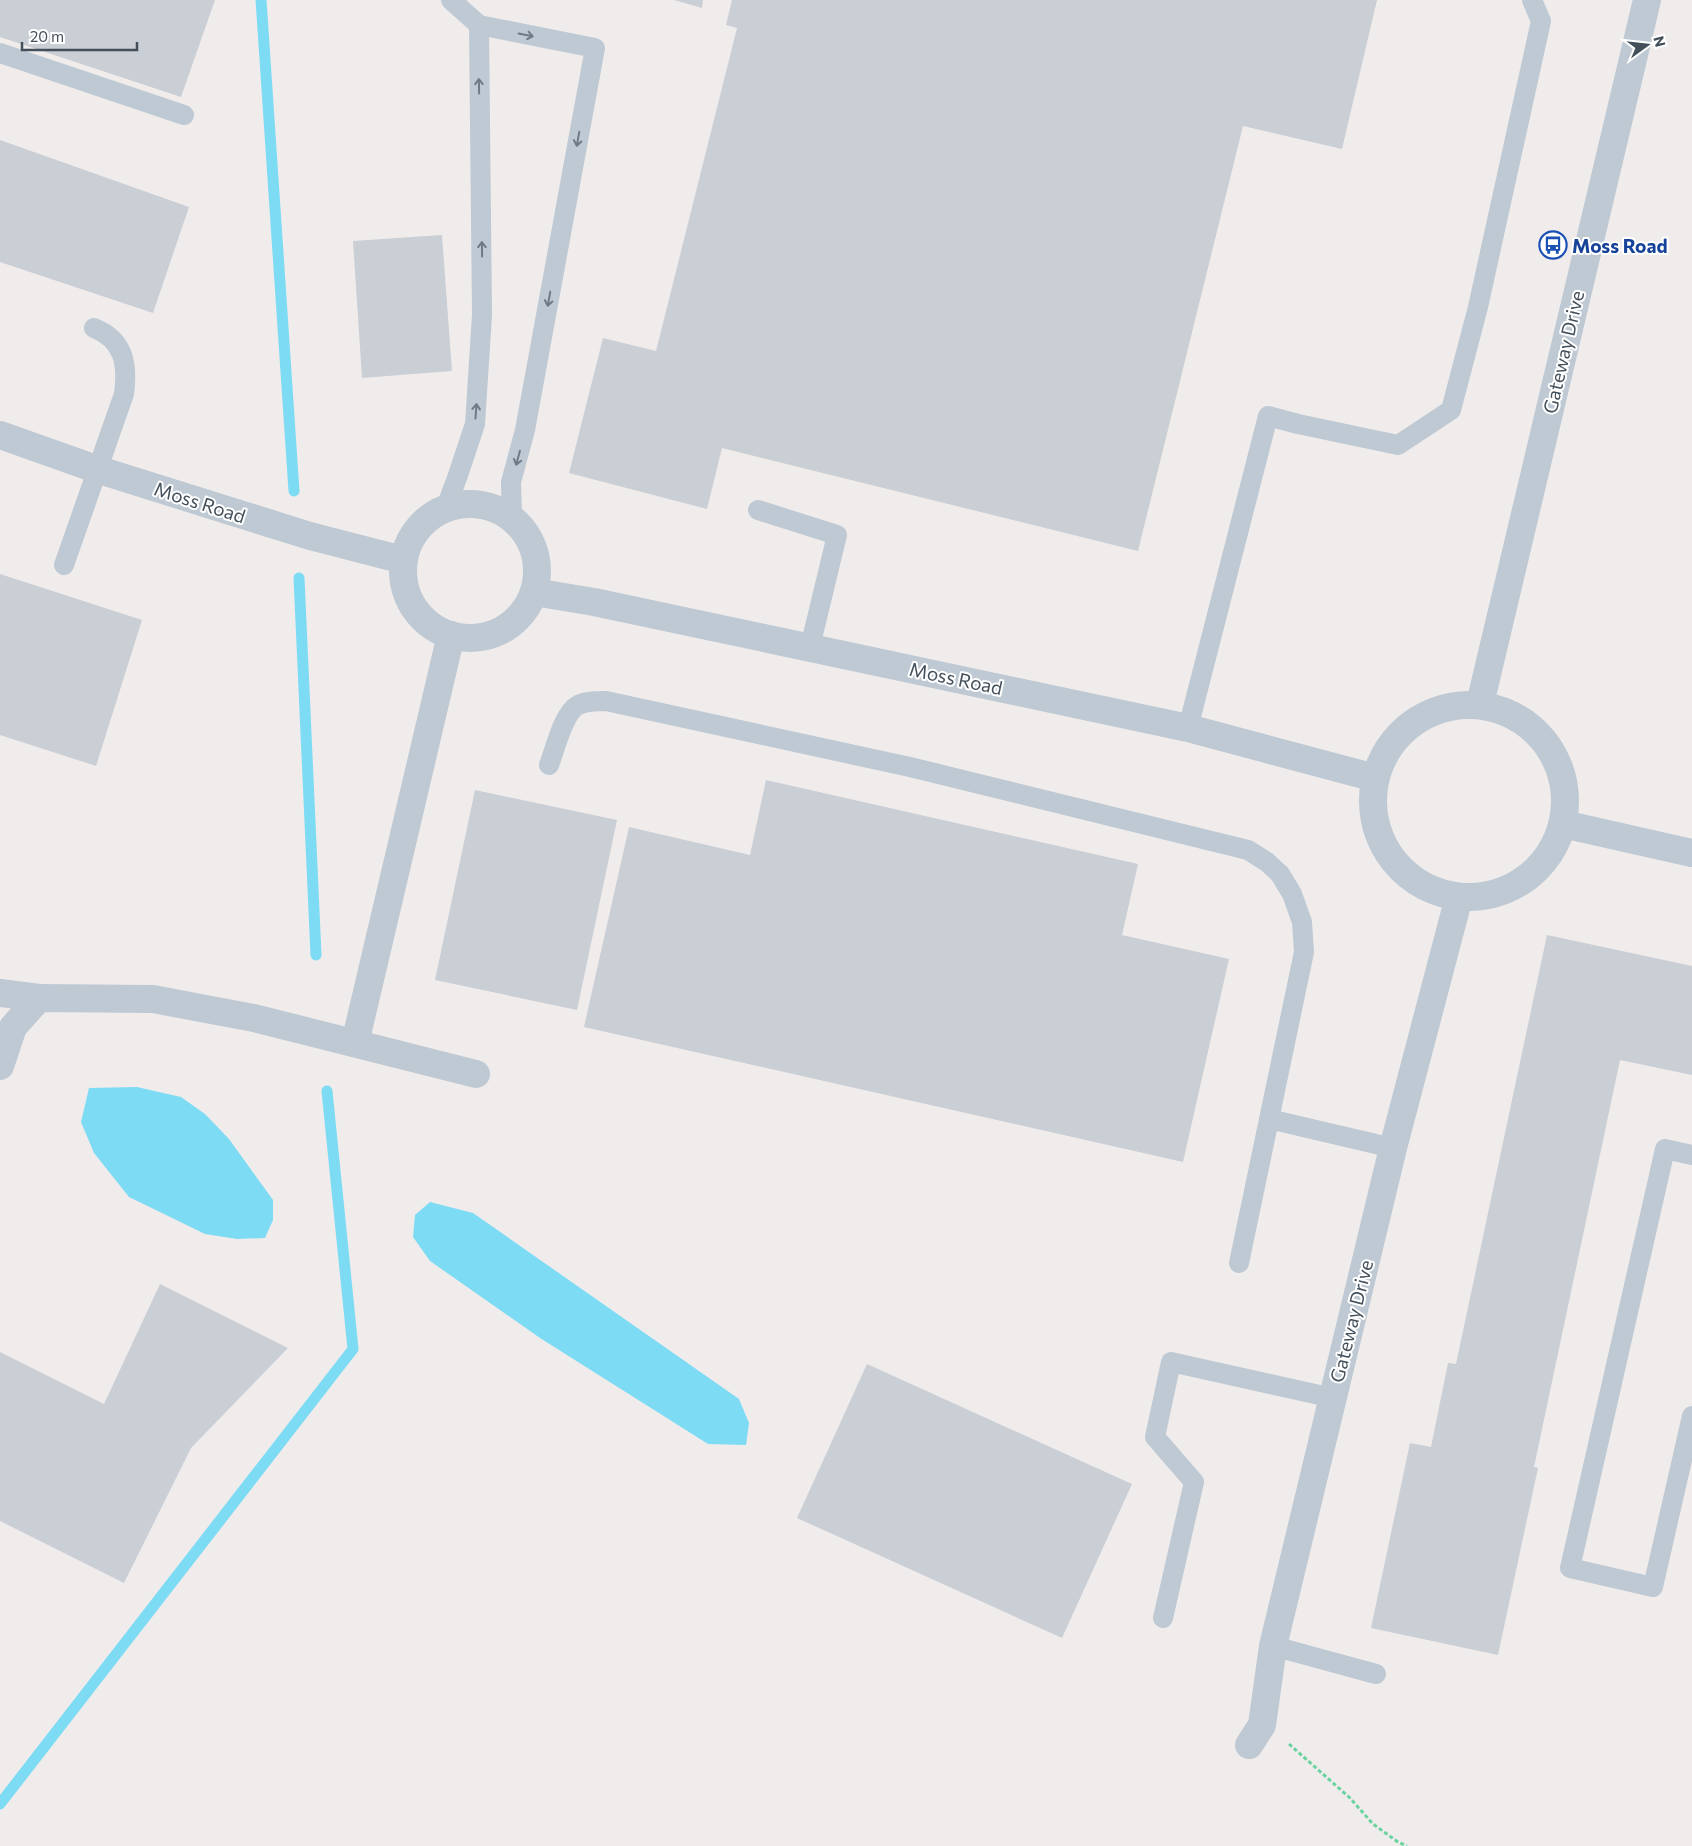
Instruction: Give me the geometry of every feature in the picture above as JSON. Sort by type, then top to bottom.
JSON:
[{"type":"street","name":"Gateway Drive","points":[[1480,704],[1647,0]]},
{"type":"street","name":"Moss Road","points":[[0,435],[96,469],[310,536],[403,560]]},
{"type":"street","points":[[469,503],[492,507],[512,518],[526,533],[534,552],[537,572],[534,592],[526,608],[515,620],[501,630],[484,636],[468,638],[451,635],[433,627],[419,614],[408,598],[403,579],[403,560],[411,537],[426,519],[446,507],[469,503]]},
{"type":"street","name":"Moss Road","points":[[534,592],[594,602],[1188,728],[1375,778]]},
{"type":"street","points":[[356,1044],[451,635]]},
{"type":"street","points":[[1480,704],[1511,713],[1538,732],[1557,759],[1566,791],[1563,824],[1553,850],[1536,871],[1513,888],[1486,896],[1459,897],[1427,888],[1400,869],[1381,842],[1373,811],[1375,778],[1386,752],[1403,730],[1426,714],[1452,705],[1480,704]]},
{"type":"street","points":[[1563,824],[1692,853]]},
{"type":"street","name":"Gateway Drive","points":[[1256,1735],[1273,1646],[1393,1148],[1459,897]]},
{"type":"street","points":[[0,993],[39,998],[153,999],[254,1018],[476,1074]]},
{"type":"street","points":[[0,1066],[13,1027],[39,998]]},
{"type":"lane","points":[[451,0],[478,25],[595,48],[525,430],[511,482],[512,518]]},
{"type":"lane","points":[[1188,728],[1268,416],[1398,445],[1451,410],[1478,306],[1541,21],[1532,0]]},
{"type":"lane","points":[[446,507],[458,478],[475,424],[482,325],[478,25]]},
{"type":"lane","points":[[0,53],[184,114]]},
{"type":"lane","points":[[64,565],[96,469],[124,394],[126,382],[125,366],[119,348],[109,336],[94,328]]},
{"type":"lane","points":[[758,510],[837,535],[810,648]]},
{"type":"lane","points":[[550,765],[566,718],[576,706],[589,702],[606,701],[910,767],[1248,850],[1267,862],[1280,874],[1292,894],[1302,922],[1304,952],[1239,1263]]},
{"type":"lane","points":[[1270,1120],[1393,1148]]},
{"type":"lane","points":[[1692,1155],[1665,1149],[1570,1568],[1653,1587],[1692,1416]]},
{"type":"lane","points":[[1163,1618],[1194,1482],[1155,1437],[1171,1362],[1333,1398]]},
{"type":"lane","points":[[1273,1646],[1376,1674]]},
{"type":"path","points":[[1256,1735],[1296,1750],[1350,1798],[1373,1824],[1398,1842],[1407,1846]]},
{"type":"water","points":[[137,1087],[181,1097],[205,1114],[229,1139],[273,1200],[273,1220],[265,1238],[237,1239],[205,1234],[129,1197],[94,1153],[81,1122],[89,1088]]},
{"type":"water","points":[[430,1202],[473,1213],[739,1399],[749,1423],[746,1445],[708,1444],[540,1338],[430,1261],[413,1237],[415,1215]]},
{"type":"building","points":[[0,0],[215,0],[181,97],[0,37]]},
{"type":"building","points":[[674,0],[703,0],[702,8]]},
{"type":"building","points":[[732,0],[1377,0],[1342,149],[1243,126],[1138,551],[722,448],[707,509],[569,473],[603,338],[656,351],[737,28],[726,25]]},
{"type":"building","points":[[0,140],[189,207],[153,313],[0,262]]},
{"type":"building","points":[[442,235],[452,371],[362,378],[353,241]]},
{"type":"building","points":[[0,574],[142,620],[96,766],[0,735]]},
{"type":"building","points":[[766,780],[1138,864],[1122,935],[1229,959],[1183,1162],[584,1027],[629,827],[750,855]]},
{"type":"building","points":[[475,790],[617,820],[577,1010],[435,980]]},
{"type":"building","points":[[1547,935],[1692,966],[1692,1075],[1620,1060],[1534,1467],[1538,1468],[1498,1655],[1371,1628],[1410,1443],[1431,1447],[1448,1363],[1456,1364]]},
{"type":"building","points":[[160,1284],[288,1348],[191,1448],[124,1583],[0,1521],[0,1352],[104,1404]]},
{"type":"building","points":[[867,1364],[1132,1484],[1062,1638],[797,1518]]},
{"type":"waterway","points":[[261,0],[294,491]]},
{"type":"waterway","points":[[299,578],[316,955]]},
{"type":"waterway","points":[[0,1804],[353,1349],[327,1091]]},
{"type":"place","name":"Moss Road","points":[[1553,245]]}]
